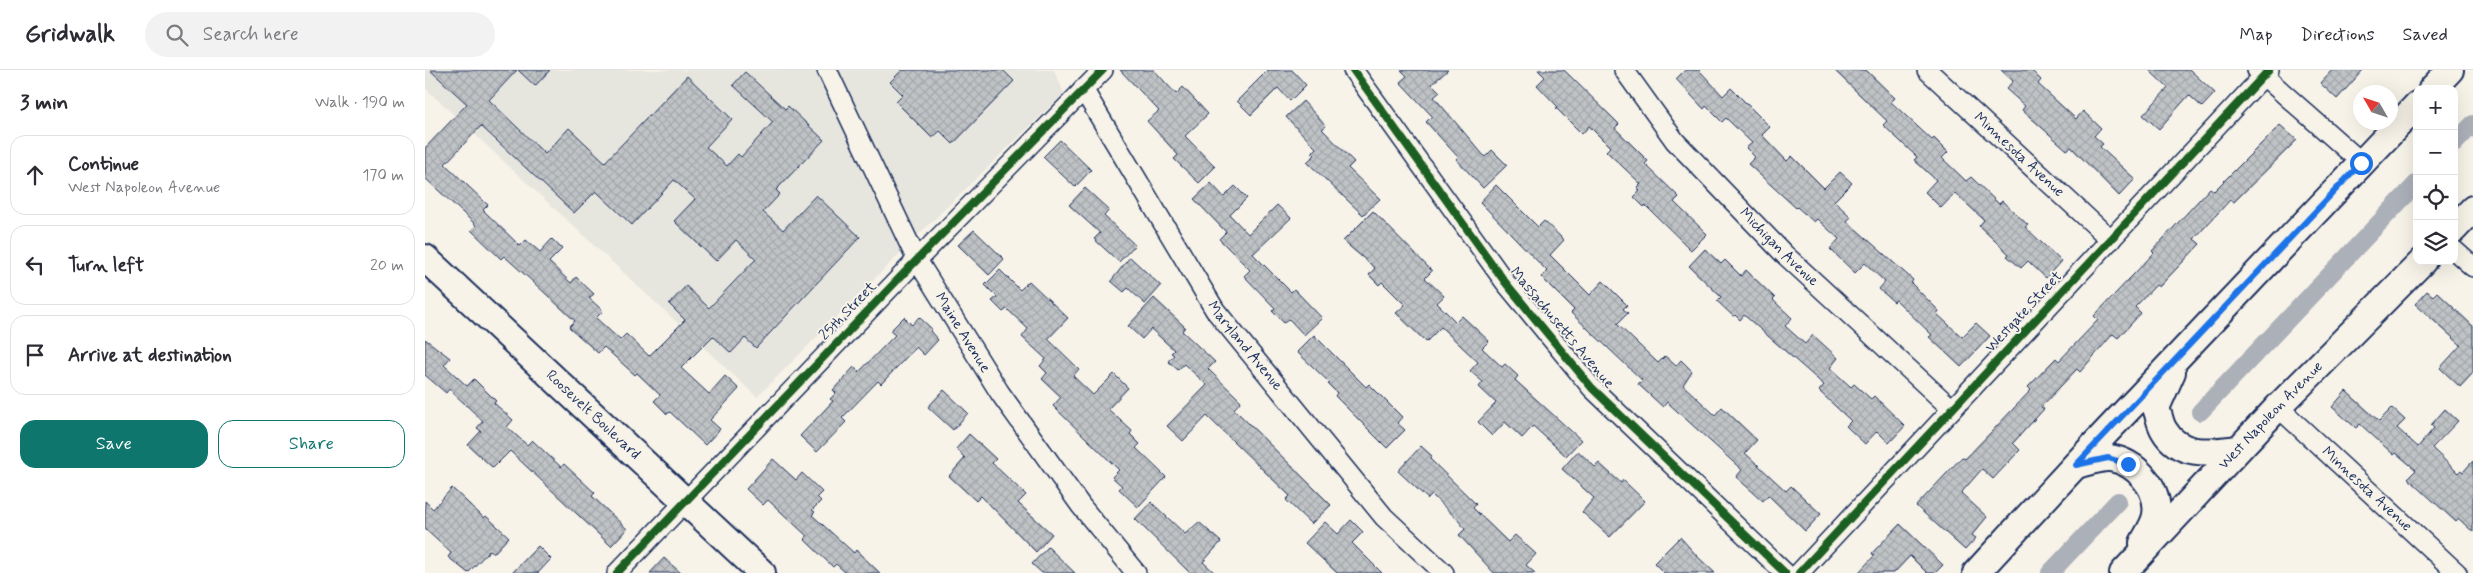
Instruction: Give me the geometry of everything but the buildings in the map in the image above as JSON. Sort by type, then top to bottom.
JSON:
[{"type":"main road","points":[[2436,85],[2449,70]]},
{"type":"main road","points":[[1976,573],[2179,355],[2413,109]]},
{"type":"main road","points":[[2458,225],[2473,209]]},
{"type":"main road","name":"Roosevelt Boulevard","points":[[425,258],[762,573]]},
{"type":"main road","name":"West Napoleon Avenue","points":[[2129,566],[2277,406],[2419,265]]},
{"type":"main road","points":[[2179,355],[2156,408],[2164,430],[2177,444],[2196,452],[2238,449]]},
{"type":"main road","points":[[2076,465],[2108,458],[2128,464],[2143,476],[2154,493],[2156,516],[2129,566]]},
{"type":"street","name":"Maine Avenue","points":[[827,70],[917,260],[1000,393],[1081,506],[1136,573]]},
{"type":"street","name":"25th Street","points":[[617,573],[917,260],[1103,70]]},
{"type":"street","name":"Massachusetts Avenue","points":[[1353,70],[1505,282],[1592,388],[1785,573]]},
{"type":"street","name":"Michigan Avenue","points":[[1624,70],[1675,141],[1784,254],[1952,409]]},
{"type":"street","name":"Minnesota Avenue","points":[[1927,70],[2111,240]]},
{"type":"street","name":"Westgate Street","points":[[1799,573],[2111,240],[2263,72]]},
{"type":"street","points":[[2263,72],[2361,163]]},
{"type":"street","name":"Maryland Avenue","points":[[1083,89],[1215,310],[1384,517],[1444,573]]},
{"type":"street","points":[[2458,254],[2473,267]]},
{"type":"street","name":"Minnesota Avenue","points":[[2277,406],[2457,573]]},
{"type":"shaded area","points":[[425,70],[1054,70],[1064,93],[921,232],[757,397],[425,88]]},
{"type":"waterway","points":[[2458,140],[2473,124]]},
{"type":"waterway","points":[[2200,412],[2413,187]]},
{"type":"waterway","points":[[2050,573],[2118,501]]},
{"type":"cycle path","points":[[617,573],[908,269],[1103,70]]},
{"type":"cycle path","points":[[1353,70],[1505,282],[1592,388],[1785,573]]},
{"type":"cycle path","points":[[1799,573],[2269,70]]},
{"type":"route","points":[[2128,464],[2108,458],[2076,465],[2361,163]]}]
